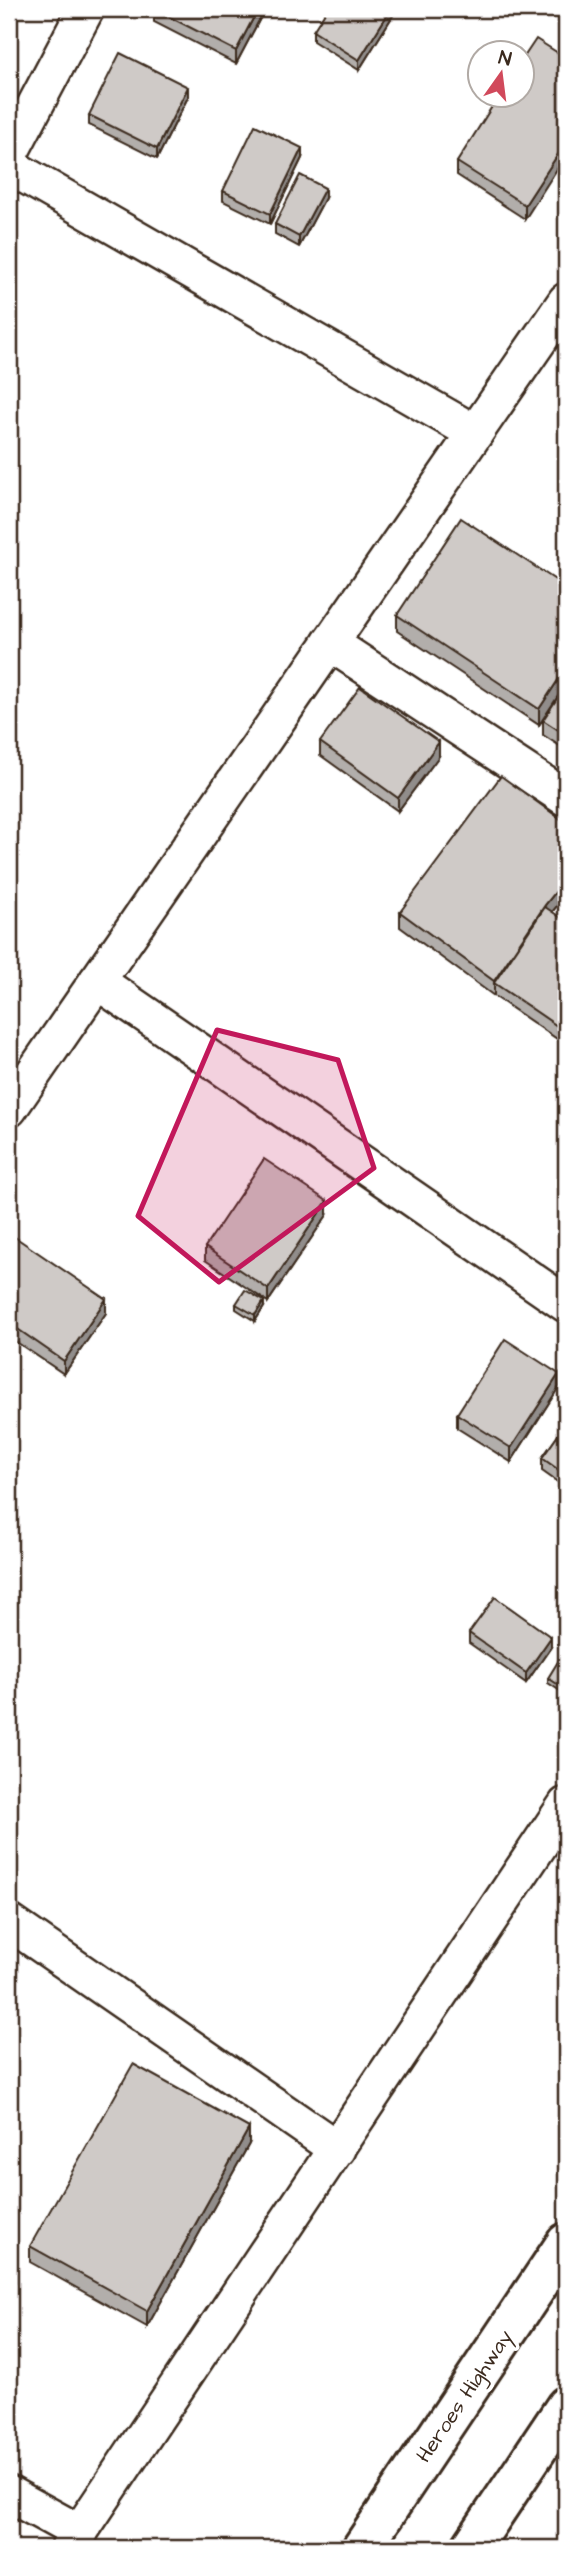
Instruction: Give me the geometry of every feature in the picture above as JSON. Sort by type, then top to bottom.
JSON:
[{"type":"main road","name":"Heroes Highway","points":[[362,2548],[566,2243]]},
{"type":"main road","points":[[471,2548],[566,2406]]},
{"type":"street","points":[[9,155],[86,9]]},
{"type":"street","points":[[9,166],[475,433]]},
{"type":"street","points":[[9,1109],[566,300]]},
{"type":"street","points":[[330,643],[566,798]]},
{"type":"street","points":[[97,981],[566,1304]]},
{"type":"street","points":[[9,2494],[74,2540],[566,1805]]},
{"type":"street","points":[[9,1922],[337,2149]]},
{"type":"highlighted area","points":[[217,1030],[338,1060],[374,1168],[219,1282],[138,1216]]},
{"type":"building","points":[[154,9],[258,9],[236,51]]},
{"type":"building","points":[[327,9],[391,9],[359,60],[313,31]]},
{"type":"building","points":[[536,39],[566,58],[566,142],[525,205],[457,162],[491,108],[536,108]]},
{"type":"building","points":[[120,53],[188,87],[157,149],[89,115]]},
{"type":"building","points":[[255,125],[302,148],[270,214],[223,191]]},
{"type":"building","points":[[300,175],[325,188],[299,237],[275,224]]},
{"type":"building","points":[[461,518],[566,587],[566,668],[539,709],[397,615]]},
{"type":"building","points":[[566,685],[566,735],[543,720]]},
{"type":"building","points":[[360,687],[439,742],[398,798],[320,742]]},
{"type":"building","points":[[501,776],[566,823],[566,879],[545,905],[494,981],[400,912]]},
{"type":"building","points":[[545,907],[566,921],[566,1032],[494,983]]},
{"type":"building","points":[[264,1159],[327,1201],[268,1289],[205,1247]]},
{"type":"building","points":[[9,1233],[106,1299],[64,1361],[9,1323]]},
{"type":"building","points":[[245,1290],[264,1301],[255,1315],[236,1304]]},
{"type":"building","points":[[505,1339],[559,1374],[511,1448],[457,1414]]},
{"type":"building","points":[[566,1424],[566,1475],[542,1458]]},
{"type":"building","points":[[495,1597],[551,1637],[526,1673],[469,1633]]},
{"type":"building","points":[[559,1660],[566,1665],[566,1680],[562,1687],[548,1678]]},
{"type":"building","points":[[133,2064],[249,2128],[147,2311],[30,2246]]},
{"type":"building","points":[[9,2265],[15,2268],[9,2279]]}]
